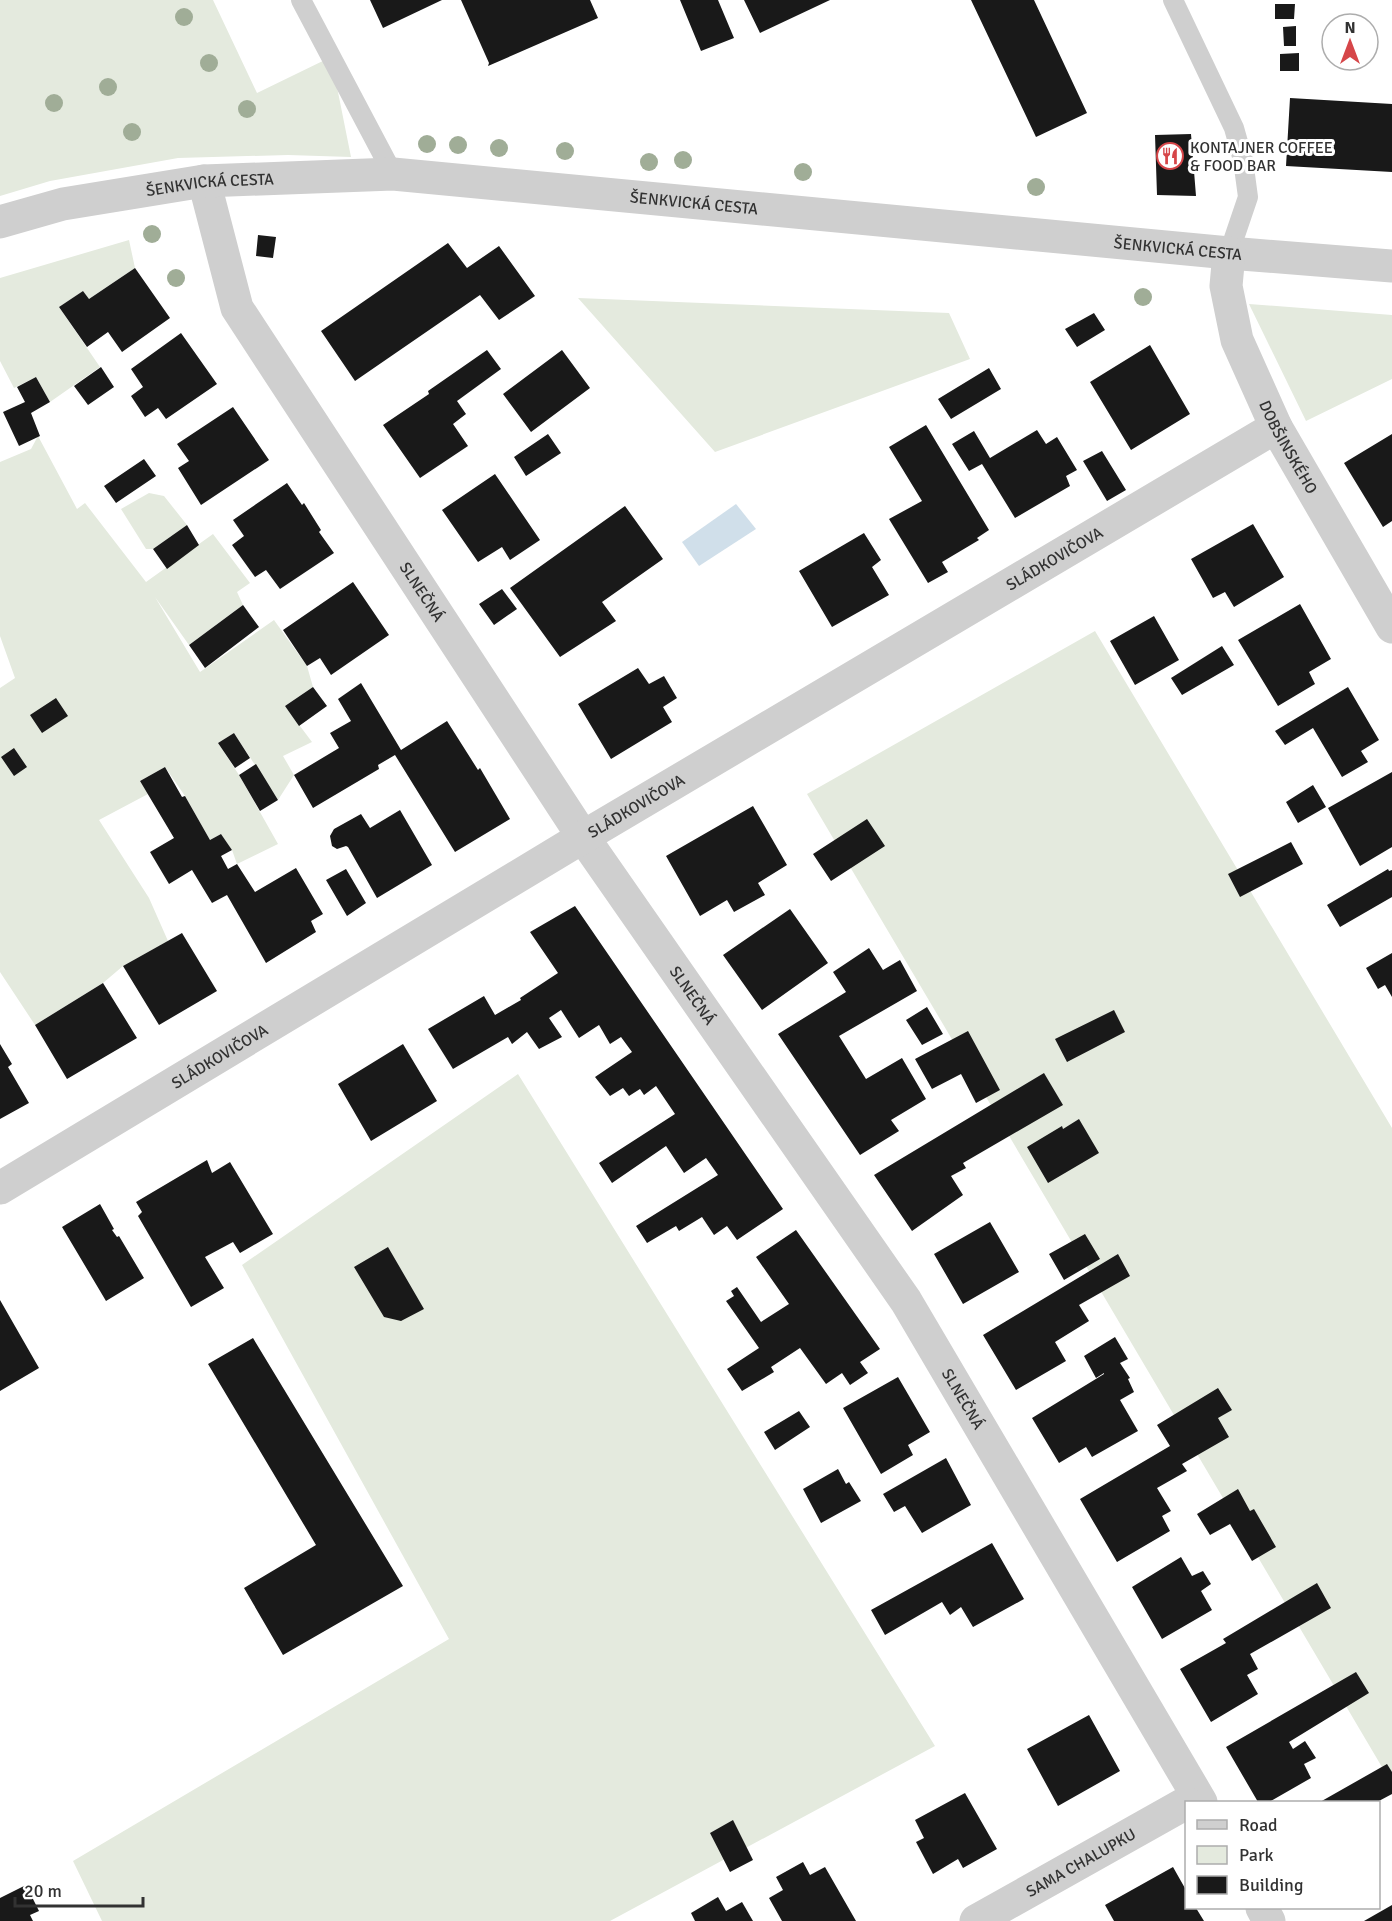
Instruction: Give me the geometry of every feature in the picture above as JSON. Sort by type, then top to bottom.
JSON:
[{"type":"street","name":"ŠENKVICKÁ CESTA","points":[[0,222],[63,204],[204,181],[393,174],[1229,254],[1392,266]]},
{"type":"street","name":"SLNEČNÁ","points":[[204,181],[237,308],[583,837],[906,1301],[1194,1801]]},
{"type":"street","name":"DOBŠINSKÉHO","points":[[1229,254],[1226,286],[1237,340],[1276,427],[1392,627]]},
{"type":"street","name":"SLÁDKOVIČOVA","points":[[0,1188],[583,837],[1276,427]]},
{"type":"street","name":"SAMA CHALUPKU","points":[[976,1921],[1185,1806]]},
{"type":"lane","points":[[301,0],[393,174]]},
{"type":"lane","points":[[1173,0],[1234,128],[1243,159],[1248,196],[1229,254]]},
{"type":"green space","points":[[0,0],[213,0],[257,93],[331,57],[351,157],[288,155],[178,158],[50,181],[0,196]]},
{"type":"green space","points":[[129,240],[135,268],[89,299],[83,291],[59,307],[100,367],[50,402],[36,377],[14,388],[0,361],[0,278]]},
{"type":"green space","points":[[578,298],[949,313],[970,359],[715,452]]},
{"type":"green space","points":[[1249,304],[1392,315],[1392,379],[1306,421]]},
{"type":"green space","points":[[38,436],[77,509],[85,503],[146,582],[213,534],[250,583],[237,592],[243,605],[189,645],[155,597],[200,672],[274,620],[307,666],[313,687],[285,706],[312,742],[283,756],[294,775],[278,800],[234,733],[218,743],[278,844],[237,864],[232,850],[221,834],[210,840],[185,796],[165,767],[140,781],[148,794],[99,820],[149,898],[168,941],[123,966],[103,983],[35,1025],[0,972],[0,688],[15,678],[0,636],[0,462],[31,449]]},
{"type":"green space","points":[[149,493],[164,496],[187,525],[153,549],[146,549],[121,509]]},
{"type":"green space","points":[[1095,631],[1392,1128],[1392,1784],[807,794]]},
{"type":"green space","points":[[518,1074],[935,1746],[610,1921],[102,1921],[73,1861],[449,1639],[242,1265]]},
{"type":"shaded area","points":[[736,504],[756,529],[699,566],[682,542]]},
{"type":"building","points":[[370,0],[442,0],[383,28]]},
{"type":"building","points":[[461,0],[590,0],[598,18],[488,66],[489,63]]},
{"type":"building","points":[[680,0],[718,0],[734,38],[701,51]]},
{"type":"building","points":[[744,0],[830,0],[760,33]]},
{"type":"building","points":[[971,0],[1034,0],[1087,113],[1036,137]]},
{"type":"building","points":[[1275,4],[1295,4],[1294,19],[1275,19]]},
{"type":"building","points":[[1296,26],[1296,46],[1284,46],[1283,27]]},
{"type":"building","points":[[1299,53],[1299,71],[1280,71],[1280,54]]},
{"type":"building","points":[[1290,98],[1392,104],[1392,172],[1286,166]]},
{"type":"building","points":[[1191,134],[1196,196],[1157,195],[1155,135]]},
{"type":"building","points":[[258,235],[276,237],[273,258],[256,256]]},
{"type":"building","points":[[448,243],[467,268],[499,246],[535,296],[499,320],[480,295],[355,381],[321,331]]},
{"type":"building","points":[[135,268],[170,318],[122,352],[108,332],[87,347],[59,307],[83,291],[89,299]]},
{"type":"building","points":[[1094,313],[1105,330],[1077,347],[1065,329]]},
{"type":"building","points":[[181,333],[217,384],[166,419],[158,408],[145,417],[131,396],[143,387],[131,369]]},
{"type":"building","points":[[1150,345],[1190,414],[1131,450],[1090,382]]},
{"type":"building","points":[[487,350],[501,369],[457,401],[466,414],[453,424],[468,446],[420,478],[383,425]]},
{"type":"building","points":[[562,350],[590,388],[531,432],[503,394]]},
{"type":"building","points":[[101,367],[114,387],[88,405],[74,386]]},
{"type":"building","points":[[989,368],[1001,389],[951,419],[938,399]]},
{"type":"building","points":[[36,377],[50,402],[31,413],[40,436],[19,446],[3,412],[25,402],[17,387]]},
{"type":"building","points":[[233,407],[269,460],[201,505],[178,468],[189,461],[177,444]]},
{"type":"building","points":[[926,425],[989,530],[977,538],[979,540],[942,562],[948,572],[928,583],[889,519],[922,501],[889,447]]},
{"type":"building","points":[[1037,430],[1046,444],[1057,437],[1077,470],[1066,476],[1070,486],[1015,518],[982,464],[969,471],[952,444],[974,431],[990,458]]},
{"type":"building","points":[[548,434],[561,453],[526,476],[514,457]]},
{"type":"building","points":[[1392,434],[1392,521],[1383,527],[1344,463]]},
{"type":"building","points":[[1102,451],[1126,490],[1107,501],[1083,461]]},
{"type":"building","points":[[144,459],[156,476],[116,503],[104,486]]},
{"type":"building","points":[[495,474],[540,540],[510,560],[502,547],[478,562],[442,510]]},
{"type":"building","points":[[287,483],[302,505],[304,503],[321,530],[319,532],[334,553],[280,589],[266,570],[255,577],[232,545],[244,536],[233,520]]},
{"type":"building","points":[[625,506],[663,559],[602,602],[616,621],[560,657],[510,588]]},
{"type":"building","points":[[1253,524],[1284,577],[1234,607],[1225,592],[1213,598],[1191,559]]},
{"type":"building","points":[[187,525],[199,545],[167,569],[153,549]]},
{"type":"building","points":[[864,533],[881,560],[872,567],[889,595],[832,627],[799,571]]},
{"type":"building","points":[[353,582],[389,635],[331,675],[320,658],[307,666],[283,630]]},
{"type":"building","points":[[502,589],[517,609],[494,625],[479,604]]},
{"type":"building","points":[[1300,604],[1331,659],[1309,672],[1315,684],[1278,706],[1238,640]]},
{"type":"building","points":[[243,605],[259,627],[205,668],[189,645]]},
{"type":"building","points":[[1154,616],[1179,660],[1135,685],[1110,641]]},
{"type":"building","points":[[1222,646],[1234,665],[1182,695],[1171,678]]},
{"type":"building","points":[[638,668],[649,684],[664,676],[677,698],[663,707],[672,722],[611,759],[578,704]]},
{"type":"building","points":[[361,683],[401,750],[447,721],[478,770],[480,768],[510,819],[455,852],[395,755],[378,765],[379,769],[313,808],[294,775],[339,748],[330,733],[351,721],[338,699]]},
{"type":"building","points":[[313,687],[327,706],[299,726],[285,706]]},
{"type":"building","points":[[1348,687],[1379,740],[1361,751],[1368,762],[1342,777],[1313,728],[1285,745],[1275,731]]},
{"type":"building","points":[[56,698],[68,716],[42,733],[30,715]]},
{"type":"building","points":[[234,733],[250,758],[235,768],[218,743]]},
{"type":"building","points":[[14,748],[27,767],[14,776],[1,757]]},
{"type":"building","points":[[256,764],[278,800],[260,811],[239,775]]},
{"type":"building","points":[[165,767],[182,797],[185,796],[210,840],[221,834],[232,850],[221,856],[228,869],[237,864],[255,892],[296,868],[323,914],[311,921],[316,932],[266,963],[227,895],[212,903],[192,870],[169,884],[150,852],[174,838],[140,781]]},
{"type":"building","points":[[1392,772],[1392,847],[1360,866],[1328,808]]},
{"type":"building","points":[[1313,785],[1326,807],[1298,823],[1286,802]]},
{"type":"building","points":[[753,806],[787,865],[758,883],[765,895],[734,912],[727,900],[700,916],[666,856]]},
{"type":"building","points":[[400,810],[432,865],[377,898],[348,847],[337,849],[332,846],[330,836],[334,829],[361,814],[370,828]]},
{"type":"building","points":[[867,819],[885,846],[831,881],[813,854]]},
{"type":"building","points":[[1291,842],[1303,864],[1240,897],[1228,874]]},
{"type":"building","points":[[346,869],[366,903],[347,916],[326,880]]},
{"type":"building","points":[[1388,869],[1392,870],[1392,897],[1340,927],[1327,905]]},
{"type":"building","points":[[575,906],[783,1209],[737,1240],[727,1226],[714,1235],[702,1217],[679,1231],[676,1226],[647,1243],[636,1226],[718,1175],[706,1158],[684,1173],[666,1146],[612,1183],[599,1163],[675,1114],[656,1086],[644,1095],[640,1089],[629,1096],[623,1088],[610,1096],[595,1077],[632,1052],[621,1037],[610,1044],[599,1025],[579,1038],[561,1010],[549,1018],[562,1037],[539,1049],[527,1032],[512,1044],[508,1037],[453,1069],[428,1029],[484,996],[495,1015],[521,1000],[520,998],[558,973],[530,932]]},
{"type":"building","points":[[790,909],[828,963],[762,1010],[723,955]]},
{"type":"building","points":[[182,933],[217,991],[159,1025],[123,966]]},
{"type":"building","points":[[869,948],[883,970],[900,960],[917,991],[839,1036],[866,1079],[902,1058],[926,1099],[891,1120],[899,1131],[860,1155],[778,1034],[846,992],[833,972]]},
{"type":"building","points":[[1392,953],[1392,997],[1385,985],[1378,989],[1366,968]]},
{"type":"building","points":[[103,983],[137,1038],[67,1079],[35,1025]]},
{"type":"building","points":[[927,1007],[943,1034],[922,1045],[906,1020]]},
{"type":"building","points":[[1114,1010],[1125,1032],[1067,1062],[1055,1039]]},
{"type":"building","points":[[968,1031],[1000,1090],[976,1103],[961,1074],[932,1089],[915,1059]]},
{"type":"building","points":[[0,1044],[12,1064],[8,1067],[29,1103],[0,1119]]},
{"type":"building","points":[[403,1044],[437,1101],[371,1141],[338,1084]]},
{"type":"building","points":[[1044,1073],[1063,1105],[963,1163],[966,1168],[951,1176],[963,1195],[912,1231],[874,1175]]},
{"type":"building","points":[[1079,1119],[1099,1153],[1048,1183],[1027,1147],[1062,1126],[1063,1129]]},
{"type":"building","points":[[207,1160],[212,1173],[230,1162],[273,1234],[240,1253],[233,1242],[205,1257],[224,1288],[191,1307],[138,1216],[142,1212],[136,1202]]},
{"type":"building","points":[[100,1204],[114,1229],[112,1230],[117,1237],[119,1236],[144,1278],[106,1301],[62,1227]]},
{"type":"building","points":[[990,1222],[1019,1272],[963,1304],[934,1254]]},
{"type":"building","points":[[796,1230],[880,1349],[860,1362],[868,1373],[850,1385],[842,1373],[826,1384],[800,1348],[771,1367],[774,1372],[742,1391],[727,1369],[759,1348],[726,1301],[734,1296],[731,1291],[737,1287],[761,1322],[789,1304],[756,1257]]},
{"type":"building","points":[[1085,1234],[1100,1259],[1064,1280],[1049,1254]]},
{"type":"building","points":[[388,1247],[424,1309],[401,1321],[384,1317],[354,1267]]},
{"type":"building","points":[[1118,1254],[1130,1276],[1079,1305],[1089,1321],[1055,1342],[1066,1361],[1016,1390],[983,1335]]},
{"type":"building","points":[[0,1300],[39,1368],[0,1391]]},
{"type":"building","points":[[1115,1337],[1128,1359],[1120,1363],[1130,1378],[1128,1379],[1134,1392],[1120,1400],[1138,1431],[1092,1457],[1086,1447],[1059,1463],[1032,1418],[1104,1374],[1096,1378],[1084,1356]]},
{"type":"building","points":[[253,1338],[403,1586],[283,1655],[244,1588],[316,1545],[208,1364]]},
{"type":"building","points":[[898,1377],[930,1432],[908,1445],[913,1455],[881,1474],[843,1408]]},
{"type":"building","points":[[1218,1388],[1232,1410],[1218,1418],[1229,1437],[1182,1464],[1187,1471],[1157,1488],[1171,1511],[1162,1516],[1170,1531],[1117,1562],[1080,1499],[1170,1446],[1157,1425]]},
{"type":"building","points":[[799,1411],[810,1427],[775,1450],[764,1432]]},
{"type":"building","points":[[946,1458],[971,1505],[922,1533],[905,1506],[894,1512],[883,1494]]},
{"type":"building","points":[[838,1469],[846,1484],[849,1482],[861,1501],[821,1523],[803,1489]]},
{"type":"building","points":[[1238,1489],[1250,1511],[1254,1509],[1276,1547],[1252,1561],[1230,1524],[1210,1535],[1197,1514]]},
{"type":"building","points":[[992,1543],[1024,1599],[973,1627],[961,1607],[950,1615],[942,1602],[885,1635],[871,1610]]},
{"type":"building","points":[[1181,1557],[1192,1576],[1203,1571],[1211,1584],[1201,1591],[1212,1610],[1162,1639],[1132,1587]]},
{"type":"building","points":[[1317,1583],[1331,1608],[1250,1654],[1258,1669],[1247,1675],[1258,1694],[1211,1722],[1180,1669],[1226,1643],[1223,1639]]},
{"type":"building","points":[[1356,1672],[1369,1693],[1289,1742],[1293,1749],[1305,1741],[1316,1758],[1304,1764],[1311,1778],[1271,1801],[1257,1801],[1226,1747]]},
{"type":"building","points":[[1089,1715],[1120,1771],[1058,1806],[1027,1749]]},
{"type":"building","points":[[1387,1764],[1392,1772],[1392,1794],[1379,1801],[1322,1801]]},
{"type":"building","points":[[965,1793],[997,1849],[963,1868],[958,1859],[933,1874],[916,1842],[924,1838],[915,1820]]},
{"type":"building","points":[[733,1820],[753,1860],[730,1872],[710,1833]]},
{"type":"building","points":[[803,1862],[810,1875],[825,1867],[856,1921],[782,1921],[769,1898],[783,1890],[776,1877]]},
{"type":"building","points":[[1173,1867],[1185,1888],[1185,1909],[1197,1909],[1204,1921],[1114,1921],[1105,1905]]},
{"type":"building","points":[[26,1885],[39,1911],[30,1915],[33,1921],[0,1921],[0,1898]]},
{"type":"building","points":[[718,1897],[726,1911],[742,1902],[753,1921],[695,1921],[691,1913]]},
{"type":"building","points":[[1392,1905],[1392,1921],[1364,1921]]},
{"type":"place","name":"KONTAJNER COFFEE & FOOD BAR","points":[[1170,156]]}]
